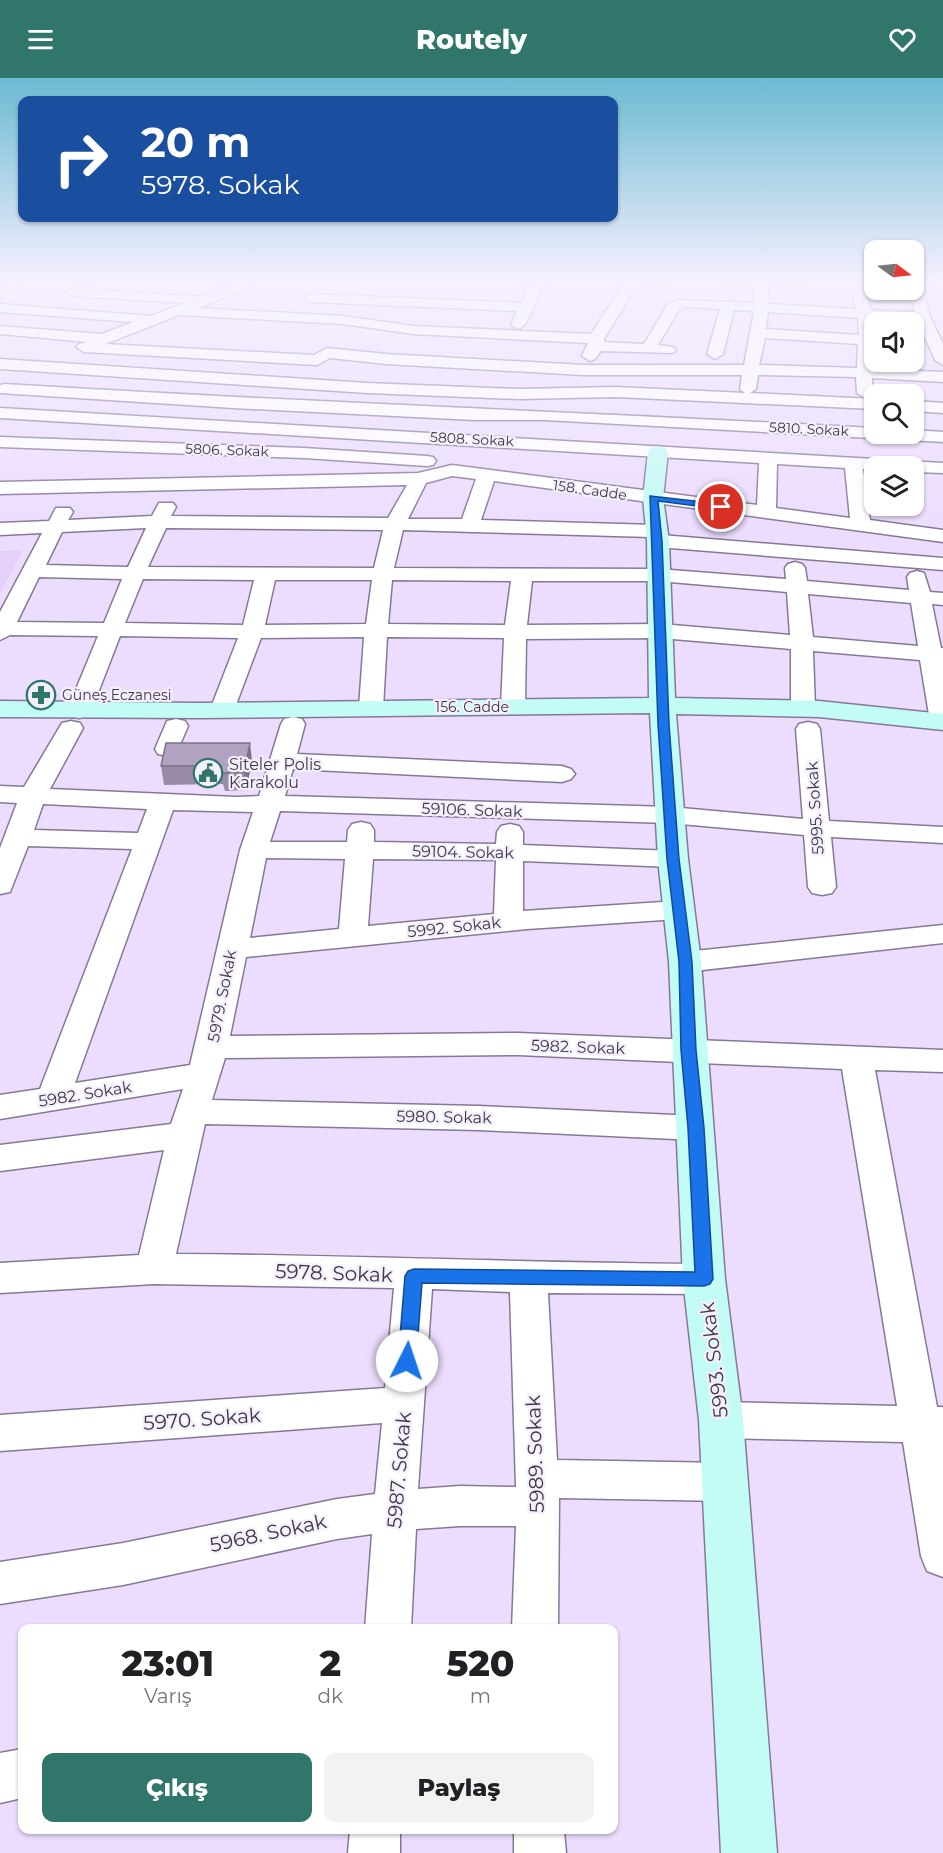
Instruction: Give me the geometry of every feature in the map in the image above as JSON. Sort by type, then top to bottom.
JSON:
[{"type":"street","points":[[4,388],[48,363]]},
{"type":"street","points":[[367,388],[383,363]]},
{"type":"street","points":[[447,363],[583,370],[752,363],[741,456]]},
{"type":"street","points":[[0,488],[419,479],[453,466],[500,363]]},
{"type":"street","points":[[583,370],[586,363]]},
{"type":"street","points":[[836,363],[863,373],[943,377]]},
{"type":"street","points":[[0,364],[343,387],[519,394],[615,392],[864,404]]},
{"type":"street","points":[[864,369],[865,384]]},
{"type":"street","points":[[304,453],[343,387]]},
{"type":"street","points":[[4,388],[475,415]]},
{"type":"street","points":[[519,394],[529,414],[533,443]]},
{"type":"street","points":[[924,407],[943,408]]},
{"type":"street","name":"5808. Sokak","points":[[0,413],[464,438],[768,459],[943,468]]},
{"type":"street","name":"5810. Sokak","points":[[475,415],[529,414],[864,432]]},
{"type":"street","points":[[924,436],[943,437]]},
{"type":"street","name":"5806. Sokak","points":[[0,442],[304,453],[453,466]]},
{"type":"street","name":"5993. Sokak","points":[[658,452],[653,498],[662,631],[663,716],[673,859],[685,962],[688,1050],[696,1128],[704,1279],[726,1482],[749,1853]]},
{"type":"street","points":[[766,513],[768,459]]},
{"type":"street","points":[[0,886],[33,795],[75,719],[158,522],[183,483],[181,468],[172,463],[9,460]]},
{"type":"street","points":[[853,462],[861,525]]},
{"type":"street","name":"158. Cadde","points":[[453,466],[486,476],[943,536]]},
{"type":"street","points":[[470,525],[486,476]]},
{"type":"street","points":[[371,708],[376,630],[383,572],[394,526],[419,479]]},
{"type":"street","points":[[76,485],[2,631],[376,630],[515,633],[662,631],[937,655]]},
{"type":"street","name":"5995. Sokak","points":[[789,514],[822,887]]},
{"type":"street","points":[[0,529],[158,522],[470,525],[657,536],[794,553],[943,564]]},
{"type":"street","points":[[916,562],[919,596],[937,655],[943,728]]},
{"type":"street","points":[[32,571],[658,575],[796,588],[943,598]]},
{"type":"street","points":[[222,710],[252,632],[266,574]]},
{"type":"street","points":[[513,706],[515,633],[522,574]]},
{"type":"street","name":"156. Cadde","points":[[0,726],[222,710],[513,706],[663,716]]},
{"type":"street","name":"156. Cadde","points":[[0,709],[75,719],[172,737],[293,724],[663,716],[806,719],[943,728]]},
{"type":"street","name":"5979. Sokak","points":[[153,1269],[189,1124],[208,1061],[254,850],[293,724]]},
{"type":"street","points":[[283,761],[562,774]]},
{"type":"street","points":[[508,921],[509,811],[512,772]]},
{"type":"street","name":"59106. Sokak","points":[[0,794],[236,805],[267,803],[670,815],[815,828],[943,835]]},
{"type":"street","points":[[53,1099],[163,801]]},
{"type":"street","points":[[353,937],[358,851],[364,806]]},
{"type":"street","points":[[17,838],[148,841]]},
{"type":"street","name":"59104. Sokak","points":[[254,850],[510,853],[673,859]]},
{"type":"street","name":"5992. Sokak","points":[[231,949],[508,921],[678,910]]},
{"type":"street","points":[[685,962],[943,934]]},
{"type":"street","name":"5982. Sokak","points":[[0,1107],[53,1099],[208,1061],[458,1043],[943,1061]]},
{"type":"street","points":[[857,1059],[931,1424],[943,1556]]},
{"type":"street","name":"5980. Sokak","points":[[0,1158],[189,1124],[479,1118],[696,1128]]},
{"type":"street","name":"5978. Sokak","points":[[0,1278],[153,1269],[314,1270],[414,1276],[704,1279]]},
{"type":"street","name":"5987. Sokak","points":[[388,1624],[414,1276]]},
{"type":"street","name":"5989. Sokak","points":[[528,1278],[537,1493],[535,1624]]},
{"type":"street","name":"5970. Sokak","points":[[0,1433],[404,1404]]},
{"type":"street","points":[[721,1420],[931,1424]]},
{"type":"street","name":"5968. Sokak","points":[[0,1582],[123,1564],[337,1519],[395,1511],[460,1506],[537,1493],[726,1482]]},
{"type":"street","points":[[0,1778],[18,1775]]},
{"type":"street","points":[[374,1853],[375,1834]]},
{"type":"street","points":[[539,1834],[540,1853]]},
{"type":"shaded area","points":[[23,550],[0,594],[0,551]]},
{"type":"building","points":[[166,743],[250,743],[244,772],[222,773],[221,766],[161,766]]},
{"type":"place","name":"Güneş Eczanesi","points":[[41,695]]},
{"type":"place","name":"Siteler Polis Karakolu","points":[[208,773]]},
{"type":"route","points":[[407,1361],[414,1276],[704,1279],[696,1128],[688,1050],[685,962],[673,859],[663,724],[662,631],[658,541],[653,498],[721,507]]}]
